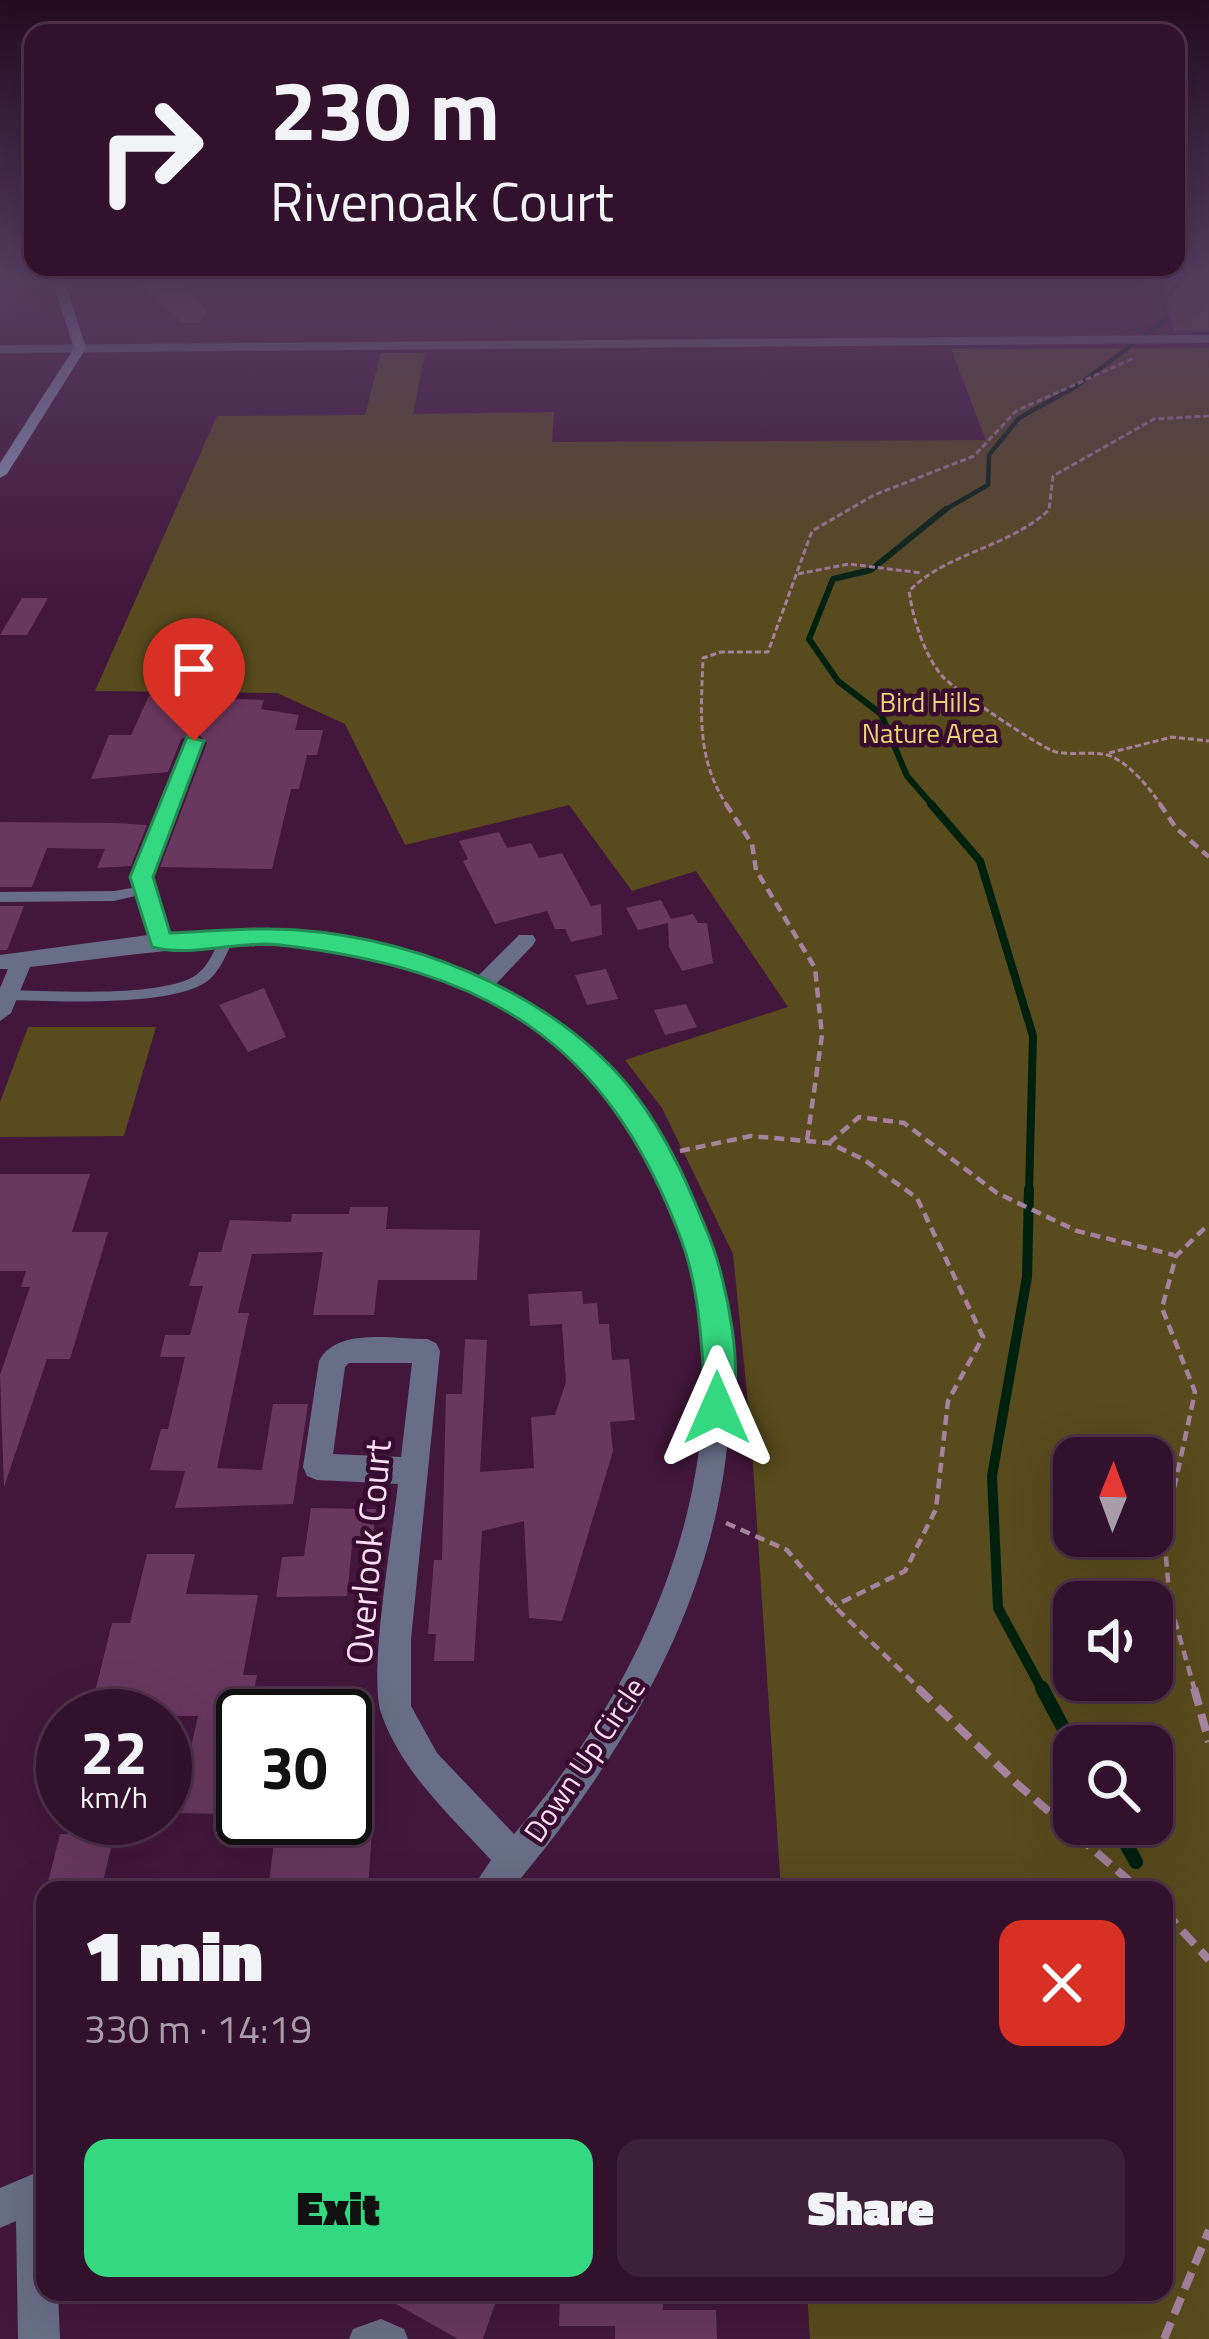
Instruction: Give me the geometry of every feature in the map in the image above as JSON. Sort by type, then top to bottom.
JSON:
[{"type":"street","points":[[0,474],[52,392]]},
{"type":"street","points":[[160,941],[141,877],[194,741]]},
{"type":"street","points":[[482,985],[526,940]]},
{"type":"street","name":"Down Up Circle","points":[[11,961],[160,941],[334,942],[482,985],[566,1038],[625,1100],[659,1156],[708,1272],[719,1369],[712,1488],[678,1604],[628,1708],[497,1881]]},
{"type":"street","points":[[4,1004],[11,961]]},
{"type":"street","name":"Overlook Court","points":[[414,1471],[317,1467],[332,1361],[344,1351],[427,1351],[396,1639],[395,1708],[425,1765],[516,1861]]},
{"type":"street","points":[[27,2196],[39,2339]]},
{"type":"lane","points":[[0,897],[114,896],[143,890]]},
{"type":"lane","points":[[4,1004],[193,983],[206,976],[227,939]]},
{"type":"lane","points":[[363,2339],[381,2333],[394,2339]]},
{"type":"path","points":[[807,1141],[822,1035],[815,968],[756,870],[752,844],[710,780],[700,738],[703,658],[721,652],[768,652],[812,531],[874,495],[974,456],[1016,411],[1058,392]]},
{"type":"path","points":[[798,574],[849,564],[924,573],[989,550],[1049,510],[1053,476],[1118,435],[1154,419],[1209,416]]},
{"type":"path","points":[[924,573],[909,591],[914,619],[943,678],[984,703],[1019,736],[1054,752],[1109,754],[1172,737],[1209,742]]},
{"type":"path","points":[[1109,754],[1151,790],[1176,828],[1209,857]]},
{"type":"path","points":[[829,1143],[859,1117],[904,1123],[997,1193],[1077,1231],[1176,1256]]},
{"type":"path","points":[[659,1156],[751,1136],[829,1143],[863,1159],[916,1198],[983,1337],[948,1401],[935,1509],[905,1570],[834,1606]]},
{"type":"path","points":[[1209,1224],[1176,1256],[1162,1308],[1195,1393],[1164,1535],[1170,1603],[1209,1742]]},
{"type":"path","points":[[704,1514],[787,1550],[834,1606],[1016,1783],[1130,1881]]},
{"type":"path","points":[[1173,1921],[1209,1960]]},
{"type":"path","points":[[1164,2339],[1209,2230]]},
{"type":"green space","name":"Bird Hills Nature Area","points":[[371,392],[417,392],[413,414],[554,412],[552,442],[986,440],[968,392],[1209,392],[1209,2339],[810,2339],[808,2301],[1173,2301],[1173,1881],[780,1881],[751,1433],[733,1254],[662,1108],[625,1060],[788,1007],[696,871],[632,891],[569,805],[405,845],[345,724],[277,693],[95,691],[217,416],[365,415]]},
{"type":"green space","points":[[28,1027],[156,1027],[124,1136],[0,1137],[0,1102]]},
{"type":"building","points":[[22,598],[48,598],[27,635],[0,635]]},
{"type":"building","points":[[149,696],[264,700],[261,709],[299,715],[295,730],[323,730],[317,755],[307,755],[299,789],[291,789],[272,869],[160,867],[207,743],[196,732],[181,739],[168,772],[91,779],[109,735],[131,735]]},
{"type":"building","points":[[0,822],[147,825],[131,866],[97,868],[105,849],[47,848],[32,887],[0,887]]},
{"type":"building","points":[[499,832],[507,848],[531,843],[539,858],[562,853],[591,906],[601,904],[602,935],[571,942],[565,929],[555,929],[547,911],[495,924],[463,861],[468,859],[459,841]]},
{"type":"building","points":[[661,900],[671,919],[693,914],[698,923],[707,923],[713,963],[682,971],[669,947],[668,923],[638,930],[626,908]]},
{"type":"building","points":[[0,906],[24,906],[7,950],[0,950]]},
{"type":"building","points":[[606,969],[618,999],[587,1005],[575,975]]},
{"type":"building","points":[[264,988],[286,1037],[248,1052],[219,1005]]},
{"type":"building","points":[[686,1004],[697,1027],[665,1035],[654,1010]]},
{"type":"building","points":[[0,1174],[90,1174],[72,1232],[108,1232],[70,1359],[47,1359],[4,1487],[0,1375],[30,1287],[21,1287],[26,1271],[0,1271]]},
{"type":"building","points":[[350,1207],[388,1207],[386,1229],[480,1230],[477,1280],[378,1280],[374,1315],[313,1315],[323,1252],[252,1254],[238,1313],[249,1313],[217,1468],[262,1470],[273,1404],[308,1404],[293,1504],[175,1508],[185,1471],[150,1470],[161,1429],[168,1429],[185,1357],[160,1357],[165,1335],[190,1335],[203,1286],[189,1286],[199,1252],[221,1252],[230,1220],[291,1222],[292,1214],[349,1214]]},
{"type":"building","points":[[582,1291],[583,1304],[597,1303],[599,1324],[609,1324],[612,1360],[629,1359],[635,1420],[610,1422],[613,1451],[562,1621],[529,1618],[524,1521],[482,1531],[474,1661],[434,1661],[436,1634],[428,1634],[434,1560],[442,1560],[446,1394],[462,1394],[465,1339],[487,1340],[480,1472],[534,1468],[531,1417],[555,1415],[566,1382],[562,1324],[530,1326],[528,1294]]},
{"type":"building","points":[[311,1508],[376,1509],[372,1546],[352,1546],[347,1596],[276,1597],[282,1557],[304,1556]]},
{"type":"building","points":[[147,1554],[195,1554],[186,1594],[258,1595],[243,1675],[257,1675],[254,1689],[216,1689],[216,1814],[192,1813],[192,1742],[198,1716],[192,1716],[192,1689],[96,1689],[112,1623],[130,1623]]},
{"type":"building","points":[[57,1845],[112,1845],[103,1881],[48,1881]]},
{"type":"building","points":[[274,1845],[371,1845],[369,1881],[269,1881]]},
{"type":"building","points":[[391,2301],[496,2301],[483,2339],[458,2339]]},
{"type":"building","points":[[560,2301],[663,2301],[663,2310],[716,2310],[717,2339],[615,2339],[615,2326],[559,2326]]},
{"type":"waterway","points":[[945,509],[988,485],[989,455],[1019,418],[1066,392]]},
{"type":"waterway","points":[[934,807],[907,776],[881,714],[838,681],[809,639],[833,579],[871,570],[945,509]]},
{"type":"waterway","points":[[941,512],[945,509]]},
{"type":"waterway","points":[[931,804],[980,861],[1033,1036],[1029,1192]]},
{"type":"waterway","points":[[1029,1189],[1027,1277],[992,1476],[998,1608],[1043,1691]]},
{"type":"waterway","points":[[1042,1688],[1062,1725]]},
{"type":"waterway","points":[[1127,1845],[1136,1862]]},
{"type":"route","points":[[194,741],[141,877],[144,901],[160,941],[274,936],[387,953],[482,985],[566,1038],[625,1100],[670,1175],[708,1272],[719,1369],[717,1408]]}]
